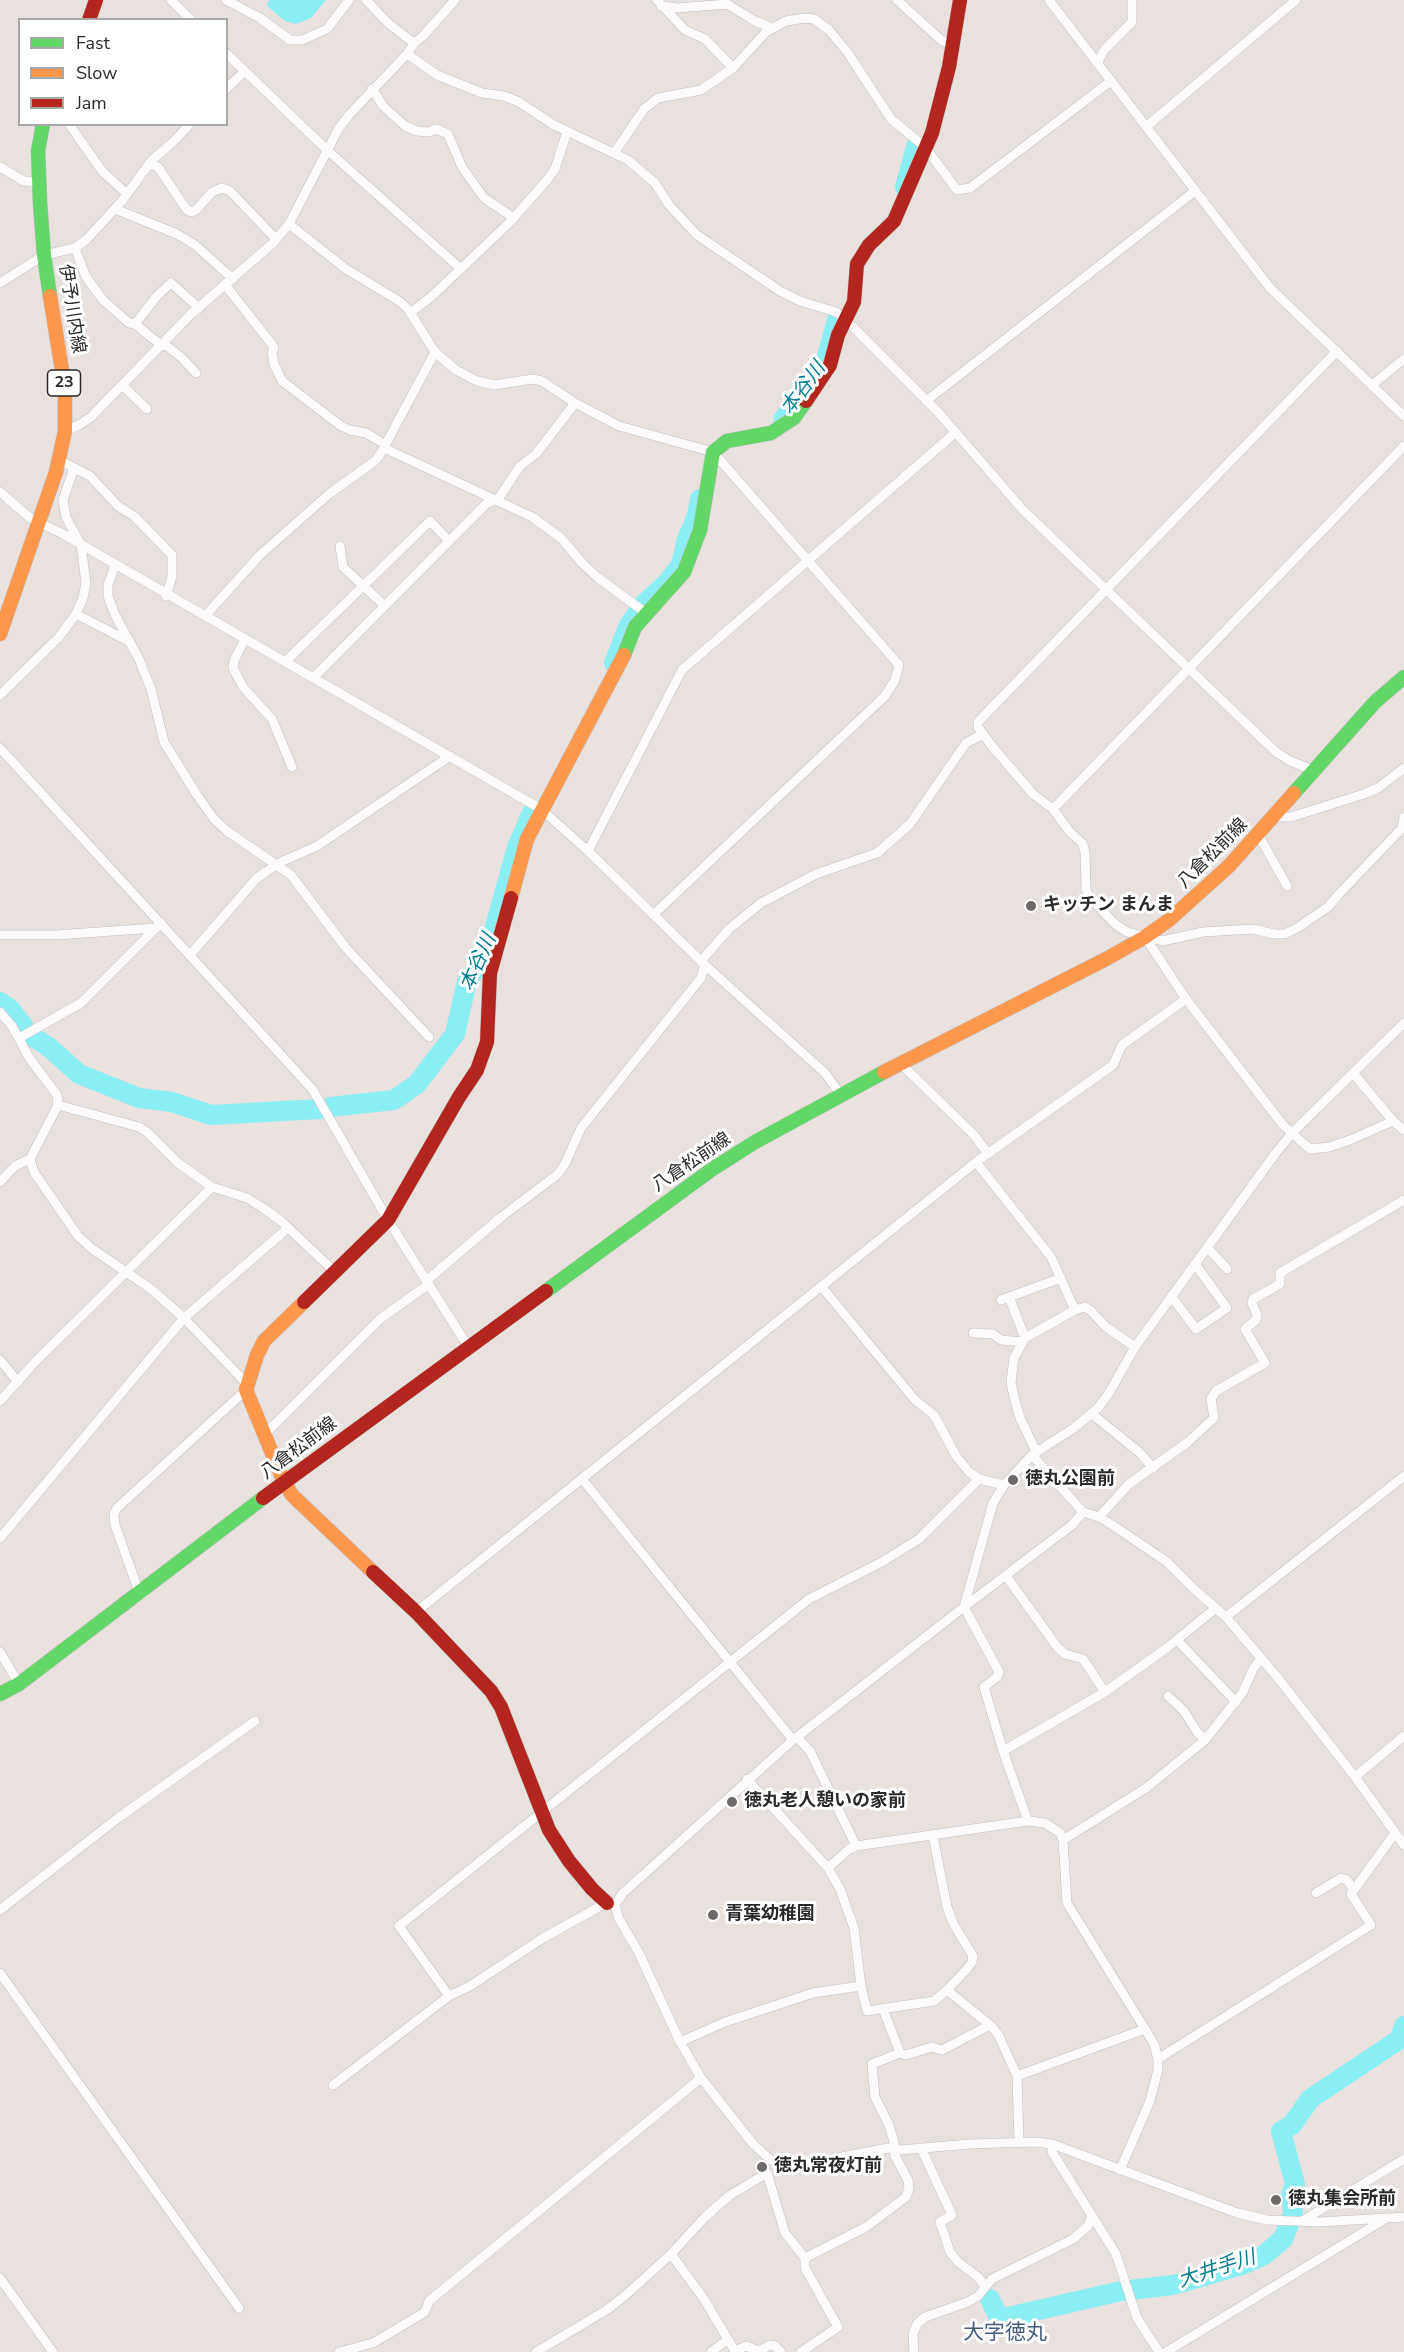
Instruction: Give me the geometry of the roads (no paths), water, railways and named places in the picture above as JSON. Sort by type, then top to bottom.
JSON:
[{"type":"main road","points":[[90,18],[96,0]]},
{"type":"main road","points":[[611,1904],[592,1889],[569,1861],[549,1830],[501,1707],[491,1691],[416,1612],[292,1495],[284,1482],[247,1387],[264,1341],[388,1220],[483,1057],[487,1042],[490,973],[527,839],[614,675],[635,627],[677,581],[690,556],[700,530],[713,452],[727,441],[771,433],[794,418],[830,365],[838,335],[854,302],[857,264],[861,254],[894,221],[902,208],[938,117],[960,0]]},
{"type":"main road","name":"伊予川内線","points":[[0,634],[59,460],[65,431],[65,389],[44,255],[38,151],[43,126]]},
{"type":"main road","name":"八倉松前線","points":[[0,1694],[19,1684],[284,1482],[711,1170],[754,1142],[840,1094],[1145,937],[1191,902],[1274,817],[1375,702],[1404,677]]},
{"type":"street","points":[[171,0],[189,18]]},
{"type":"street","points":[[226,0],[260,18],[283,36],[291,40],[302,40],[327,28],[349,0]]},
{"type":"street","points":[[366,0],[389,24],[414,44]]},
{"type":"street","points":[[65,431],[91,417],[199,308],[230,283],[276,239],[289,224],[327,150],[349,115],[455,0]]},
{"type":"street","points":[[897,0],[941,40],[953,46]]},
{"type":"street","points":[[1049,0],[1270,288],[1404,416]]},
{"type":"street","points":[[1097,63],[1105,49],[1132,22],[1132,0]]},
{"type":"street","points":[[1147,126],[1296,0]]},
{"type":"street","points":[[659,3],[678,8],[727,4],[754,21],[772,28]]},
{"type":"street","points":[[659,3],[685,30],[705,39],[733,68]]},
{"type":"street","points":[[615,153],[644,108],[658,98],[701,90],[733,68],[772,28],[786,21],[805,18],[814,18],[822,23],[848,53],[891,119],[925,147],[957,190],[970,188],[1111,81]]},
{"type":"street","points":[[407,54],[437,75],[482,93],[504,96],[519,102],[567,132],[615,153],[655,183],[669,205],[697,236],[780,291],[800,302],[836,312],[845,319],[956,432],[1020,507],[1276,752],[1313,771]]},
{"type":"street","points":[[228,55],[327,150],[461,269]]},
{"type":"street","points":[[228,87],[245,71]]},
{"type":"street","points":[[372,89],[383,106],[405,126],[417,131],[429,132],[436,129],[448,134],[462,167],[484,198],[514,218]]},
{"type":"street","points":[[70,126],[102,171],[127,194]]},
{"type":"street","points":[[2,278],[44,255],[75,248],[115,209],[149,163],[188,126]]},
{"type":"street","points":[[410,313],[461,269],[514,218],[555,169],[567,132]]},
{"type":"street","points":[[149,163],[158,167],[187,210],[192,212],[196,210],[212,192],[222,188],[230,191],[276,239]]},
{"type":"street","points":[[0,167],[24,181],[39,183]]},
{"type":"street","points":[[926,401],[1195,191]]},
{"type":"street","points":[[115,209],[186,240],[230,283],[274,347],[272,353],[274,364],[282,381],[341,426],[366,433],[385,446],[532,517],[561,538],[597,577],[646,613]]},
{"type":"street","points":[[289,224],[346,269],[399,301],[410,313],[435,352],[456,370],[485,384],[533,379],[542,381],[575,403],[619,426],[713,452],[899,665],[895,680],[885,696],[653,915]]},
{"type":"street","points":[[75,248],[86,277],[103,300],[129,323],[135,324],[181,357],[196,373]]},
{"type":"street","points":[[135,324],[156,297],[171,283],[199,308]]},
{"type":"street","points":[[1337,351],[978,722],[978,728],[1033,794],[1053,809],[1069,831],[1083,844],[1086,890],[1090,898],[1115,924],[1127,932],[1161,941],[1203,932],[1253,929],[1285,934],[1298,928],[1328,907],[1402,828],[1404,817]]},
{"type":"street","points":[[206,616],[260,555],[329,494],[375,460],[385,446],[435,352]]},
{"type":"street","points":[[1372,385],[1404,359]]},
{"type":"street","points":[[123,386],[147,409]]},
{"type":"street","points":[[313,678],[487,503],[499,498],[520,466],[536,454],[575,403]]},
{"type":"street","points":[[588,851],[636,754],[682,670],[956,432]]},
{"type":"street","points":[[1053,809],[1404,446]]},
{"type":"street","points":[[59,460],[90,476],[118,506],[134,516],[172,555],[172,577],[166,596]]},
{"type":"street","points":[[0,694],[59,637],[76,614],[86,583],[81,545],[63,507],[63,500],[74,468]]},
{"type":"street","points":[[0,492],[19,510],[39,522],[541,809],[588,851],[703,963],[825,1074],[840,1094]]},
{"type":"street","points":[[285,662],[430,521],[449,541]]},
{"type":"street","points":[[340,546],[343,567],[385,606]]},
{"type":"street","points":[[115,565],[108,585],[108,596],[152,689],[164,742],[197,795],[214,819],[227,831],[291,875],[346,948],[429,1037]]},
{"type":"street","points":[[76,614],[130,642]]},
{"type":"street","points":[[245,639],[233,668],[243,687],[272,719],[292,767]]},
{"type":"street","points":[[265,1434],[380,1319],[428,1282],[500,1218],[558,1174],[581,1128],[700,978],[703,963],[729,929],[761,903],[816,874],[877,853],[910,824],[966,743],[982,734]]},
{"type":"street","points":[[0,748],[158,926],[190,955],[314,1090],[388,1220],[470,1348]]},
{"type":"street","points":[[190,955],[256,879],[275,866],[317,846],[450,756]]},
{"type":"street","points":[[1274,817],[1291,817],[1364,794],[1378,788],[1404,768]]},
{"type":"street","points":[[1258,834],[1287,886]]},
{"type":"street","points":[[0,935],[21,937],[158,926]]},
{"type":"street","points":[[18,1038],[81,1003],[158,926]]},
{"type":"street","points":[[1145,937],[1186,999],[1283,1125],[1311,1149],[1329,1147],[1350,1140],[1393,1121]]},
{"type":"street","points":[[416,1612],[976,1162],[1113,1065],[1122,1046],[1186,999]]},
{"type":"street","points":[[0,1012],[30,1059],[57,1095],[58,1105],[30,1159],[15,1166],[0,1182]]},
{"type":"street","points":[[1028,1821],[1003,1751],[984,1687],[997,1677],[999,1672],[964,1607],[993,1503],[1004,1485],[1034,1453],[1092,1414],[1109,1393],[1135,1347],[1171,1296],[1292,1133],[1402,1027]]},
{"type":"street","points":[[900,1064],[974,1135],[988,1154]]},
{"type":"street","points":[[1353,1073],[1393,1121],[1404,1130]]},
{"type":"street","points":[[58,1105],[139,1127],[178,1163],[212,1187],[247,1198],[288,1228],[335,1272]]},
{"type":"street","points":[[30,1159],[34,1172],[78,1236],[91,1248],[151,1289],[184,1318],[247,1387],[117,1508],[114,1514],[115,1525],[139,1592]]},
{"type":"street","points":[[976,1162],[1051,1257],[1075,1310]]},
{"type":"street","points":[[0,1401],[35,1362],[212,1187]]},
{"type":"street","points":[[1099,1517],[1129,1484],[1188,1442],[1215,1418],[1211,1399],[1216,1391],[1265,1363],[1245,1329],[1256,1320],[1257,1315],[1251,1303],[1253,1299],[1280,1284],[1280,1273],[1404,1200]]},
{"type":"street","points":[[0,1538],[184,1318],[288,1228]]},
{"type":"street","points":[[1207,1247],[1227,1269]]},
{"type":"street","points":[[1171,1296],[1196,1329],[1227,1308],[1195,1264]]},
{"type":"street","points":[[1024,1340],[1005,1299],[1061,1278]]},
{"type":"street","points":[[821,1286],[915,1401],[934,1415],[956,1455],[969,1472],[979,1479],[1004,1485]]},
{"type":"street","points":[[973,1333],[993,1334],[1001,1340],[1024,1340],[1084,1307],[1092,1311],[1106,1327],[1135,1347]]},
{"type":"street","points":[[1024,1340],[1014,1358],[1011,1382],[1020,1418],[1034,1453],[1083,1512],[1099,1517],[1167,1562],[1226,1617],[1355,1778],[1404,1845]]},
{"type":"street","points":[[0,1360],[18,1382]]},
{"type":"street","points":[[1092,1414],[1139,1452],[1153,1468]]},
{"type":"street","points":[[1226,1617],[1404,1476]]},
{"type":"street","points":[[449,1996],[399,1926],[809,1599],[882,1563],[919,1539],[979,1479]]},
{"type":"street","points":[[583,1480],[729,1662],[795,1738],[810,1751],[856,1846]]},
{"type":"street","points":[[333,2085],[449,1996],[470,1986],[543,1938],[611,1904],[795,1738],[1072,1525],[1083,1512]]},
{"type":"street","points":[[1006,1576],[1058,1648],[1065,1654],[1083,1659],[1105,1692]]},
{"type":"street","points":[[1003,1751],[1105,1692],[1177,1640],[1216,1608]]},
{"type":"street","points":[[1177,1640],[1236,1702]]},
{"type":"street","points":[[0,1652],[19,1684]]},
{"type":"street","points":[[1064,1840],[1146,1788],[1205,1740],[1244,1692],[1253,1669],[1261,1659]]},
{"type":"street","points":[[1168,1696],[1184,1710],[1197,1732],[1205,1740]]},
{"type":"street","points":[[0,1910],[118,1818],[255,1721]]},
{"type":"street","points":[[1355,1778],[1404,1736]]},
{"type":"street","points":[[747,1779],[828,1868],[844,1898],[854,1928],[861,1986],[867,2011],[934,2001],[968,1969],[972,1962],[972,1956],[947,1908],[933,1836]]},
{"type":"street","points":[[828,1868],[849,1849],[856,1846],[1028,1821],[1054,1827],[1064,1840],[1067,1903],[1146,2030],[1154,2044],[1158,2059],[1158,2070],[1150,2101],[1120,2170]]},
{"type":"street","points":[[1158,2059],[1371,1925],[1351,1894],[1395,1833]]},
{"type":"street","points":[[1316,1893],[1341,1878],[1347,1880],[1354,1890]]},
{"type":"street","points":[[611,1904],[639,1953],[680,2042],[701,2078],[754,2145],[772,2161],[811,2163],[888,2148],[1019,2142],[1052,2144],[1236,2213],[1267,2220],[1404,2217]]},
{"type":"street","points":[[0,1973],[239,2308]]},
{"type":"street","points":[[680,2042],[725,2022],[813,1993],[861,1986]]},
{"type":"street","points":[[947,1990],[998,2034],[1017,2076],[1019,2142]]},
{"type":"street","points":[[883,2009],[900,2053]]},
{"type":"street","points":[[805,2258],[866,2228],[906,2197],[909,2188],[908,2180],[895,2156],[889,2125],[875,2097],[872,2064],[900,2053],[906,2055],[932,2047],[942,2050],[971,2037],[990,2025]]},
{"type":"street","points":[[1017,2076],[1146,2030]]},
{"type":"street","points":[[339,2352],[353,2350],[386,2336],[425,2312],[429,2301],[701,2078]]},
{"type":"street","points":[[1052,2144],[1052,2152],[1116,2254],[1137,2318],[1159,2352]]},
{"type":"street","points":[[921,2148],[952,2215],[940,2223],[950,2252],[985,2286]]},
{"type":"street","points":[[1302,2221],[1404,2159]]},
{"type":"street","points":[[536,2352],[608,2309],[671,2254],[729,2196],[767,2173],[772,2161]]},
{"type":"street","points":[[767,2173],[785,2233],[805,2258],[806,2268],[838,2327],[801,2352]]},
{"type":"street","points":[[914,2352],[913,2334],[925,2317],[968,2302],[978,2296],[992,2279],[1073,2239],[1088,2226],[1092,2217]]},
{"type":"street","points":[[1166,2352],[1386,2218]]},
{"type":"street","points":[[671,2254],[705,2299],[735,2351],[746,2346],[759,2351],[770,2344],[781,2352]]},
{"type":"street","points":[[0,2278],[53,2352]]},
{"type":"street","points":[[711,2352],[727,2340]]},
{"type":"water","points":[[269,0],[326,0],[311,18],[296,24],[285,21],[267,6]]},
{"type":"waterway","name":"本谷川","points":[[905,187],[916,147]]},
{"type":"waterway","name":"本谷川","points":[[783,420],[826,360],[837,320]]},
{"type":"waterway","name":"本谷川","points":[[644,604],[667,583],[681,565],[687,539],[697,516],[700,499]]},
{"type":"waterway","name":"本谷川","points":[[614,663],[628,627],[638,612]]},
{"type":"waterway","name":"本谷川","points":[[330,1107],[394,1100],[417,1084],[455,1034],[467,981],[488,953],[517,847],[532,813]]},
{"type":"waterway","name":"本谷川","points":[[0,1002],[10,1009],[24,1027]]},
{"type":"waterway","name":"本谷川","points":[[32,1036],[50,1048],[79,1074],[139,1098],[172,1102],[211,1115],[320,1109]]},
{"type":"waterway","name":"大井手川","points":[[990,2299],[998,2316],[1004,2318],[1121,2291],[1173,2285],[1242,2265],[1264,2255],[1283,2239],[1293,2214],[1291,2195],[1295,2184],[1281,2131],[1292,2125],[1310,2099],[1400,2039],[1404,2026]]},
{"type":"place","name":"キッチン まんま","points":[[1031,906]]},
{"type":"place","name":"徳丸公園前","points":[[1013,1480]]},
{"type":"place","name":"徳丸老人憩いの家前","points":[[732,1802]]},
{"type":"place","name":"青葉幼稚園","points":[[713,1915]]},
{"type":"place","name":"徳丸常夜灯前","points":[[762,2167]]},
{"type":"place","name":"徳丸集会所前","points":[[1276,2200]]},
{"type":"district","name":"大字徳丸","points":[[1005,2334]]}]
